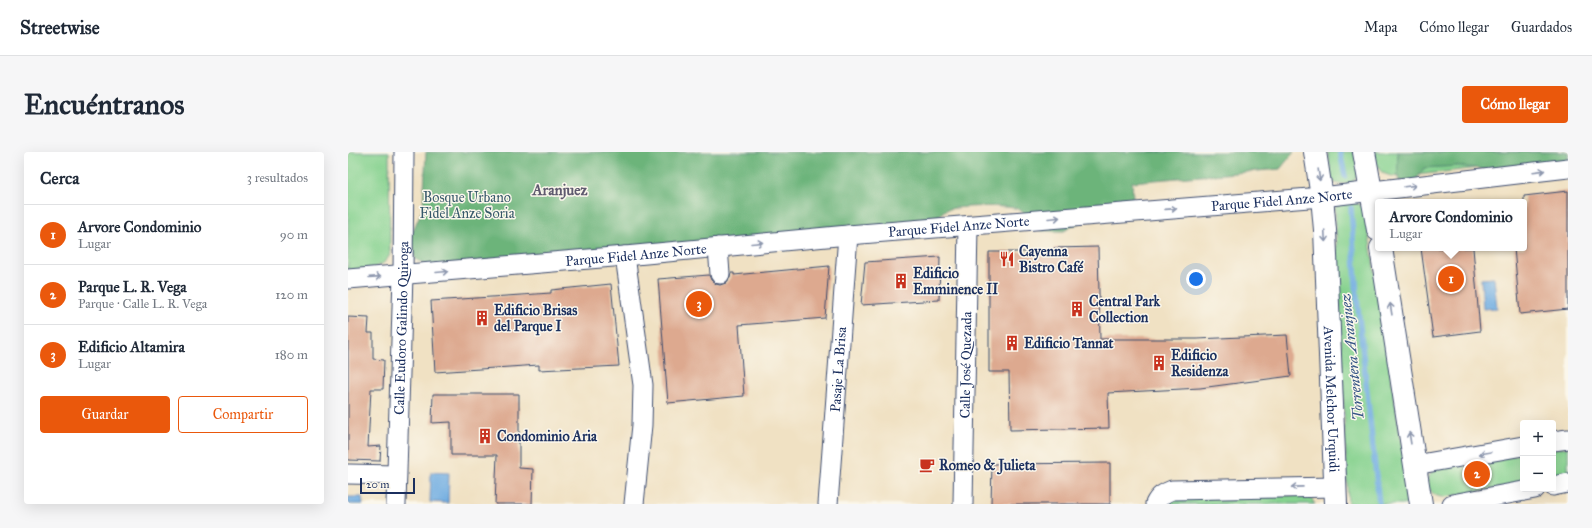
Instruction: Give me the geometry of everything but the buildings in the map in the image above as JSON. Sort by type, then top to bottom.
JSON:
[{"type":"main road","name":"Avenida Melchor Urquidi","points":[[1315,152],[1322,197],[1328,291],[1336,495]]},
{"type":"main road","points":[[1364,152],[1375,213]]},
{"type":"main road","points":[[1381,251],[1421,504]]},
{"type":"street","name":"Calle Eudoro Galindo Quiroga","points":[[396,504],[403,275],[404,152]]},
{"type":"street","name":"Parque Fidel Anze Norte","points":[[348,279],[625,256],[848,235],[1322,197],[1568,168]]},
{"type":"street","name":"Calle José Quezada","points":[[963,504],[968,226]]},
{"type":"street","name":"Pasaje La Brisa","points":[[828,504],[848,235]]},
{"type":"street","points":[[718,247],[720,274]]},
{"type":"street","points":[[625,256],[643,385],[642,425],[634,504]]},
{"type":"street","points":[[1556,441],[1568,439]]},
{"type":"street","points":[[1415,464],[1520,446]]},
{"type":"street","points":[[348,474],[396,475]]},
{"type":"street","points":[[1556,485],[1568,483]]},
{"type":"street","points":[[1155,504],[1157,499],[1164,493],[1172,490],[1336,495]]},
{"type":"street","points":[[1452,504],[1520,492]]},
{"type":"green space","name":"Bosque Urbano Fidel Anze Soria","points":[[348,152],[389,152],[390,254],[383,263],[372,268],[348,270]]},
{"type":"green space","name":"Bosque Urbano Fidel Anze Soria","points":[[426,152],[1294,152],[1280,169],[1132,182],[1133,197],[1129,208],[1084,220],[1064,231],[1042,231],[1030,226],[1025,214],[1018,209],[1004,207],[970,207],[946,210],[931,225],[429,266],[415,259],[410,237],[423,208]]},
{"type":"green space","points":[[1328,152],[1354,152],[1358,174],[1352,183],[1338,184],[1332,180]]},
{"type":"green space","points":[[1374,152],[1568,152],[1568,158],[1398,177],[1383,173],[1380,170]]},
{"type":"green space","points":[[1397,152],[1568,152],[1568,173],[1495,171],[1459,166],[1424,168],[1415,182],[1399,181]]},
{"type":"green space","points":[[1351,201],[1361,205],[1365,210],[1411,504],[1348,504],[1335,208],[1338,205]]},
{"type":"green space","points":[[1568,447],[1568,477],[1556,479],[1556,449]]},
{"type":"green space","points":[[1520,455],[1520,484],[1445,497],[1439,496],[1431,491],[1428,483],[1431,473],[1435,469]]},
{"type":"green space","points":[[1305,495],[1310,497],[1315,504],[1165,504],[1174,498]]},
{"type":"water","points":[[1494,278],[1497,308],[1483,309],[1481,279]]},
{"type":"water","points":[[431,472],[449,473],[448,503],[430,502]]},
{"type":"water","points":[[348,497],[362,497],[363,504],[348,504]]},
{"type":"waterway","name":"Torrentera Aranjuez","points":[[1340,152],[1345,176]]},
{"type":"waterway","name":"Torrentera Aranjuez","points":[[1351,208],[1357,298],[1379,504]]},
{"type":"place","name":"Cayenna Bistro Café","points":[[1007,259]]},
{"type":"place","name":"Arvore Condominio","points":[[1451,279]]},
{"type":"place","name":"Edificio Emminence II","points":[[901,281]]},
{"type":"place","name":"Edificio Altamira","points":[[699,304]]},
{"type":"place","name":"Central Park Collection","points":[[1077,309]]},
{"type":"place","name":"Edificio Brisas del Parque I","points":[[482,318]]},
{"type":"place","name":"Edificio Tannat","points":[[1012,343]]},
{"type":"place","name":"Edificio Residenza","points":[[1159,363]]},
{"type":"place","name":"Condominio Aria","points":[[485,436]]},
{"type":"place","name":"Romeo & Julieta","points":[[927,465]]},
{"type":"place","name":"Parque L. R. Vega","points":[[1477,474]]},
{"type":"district","name":"Aranjuez","points":[[560,190]]}]
